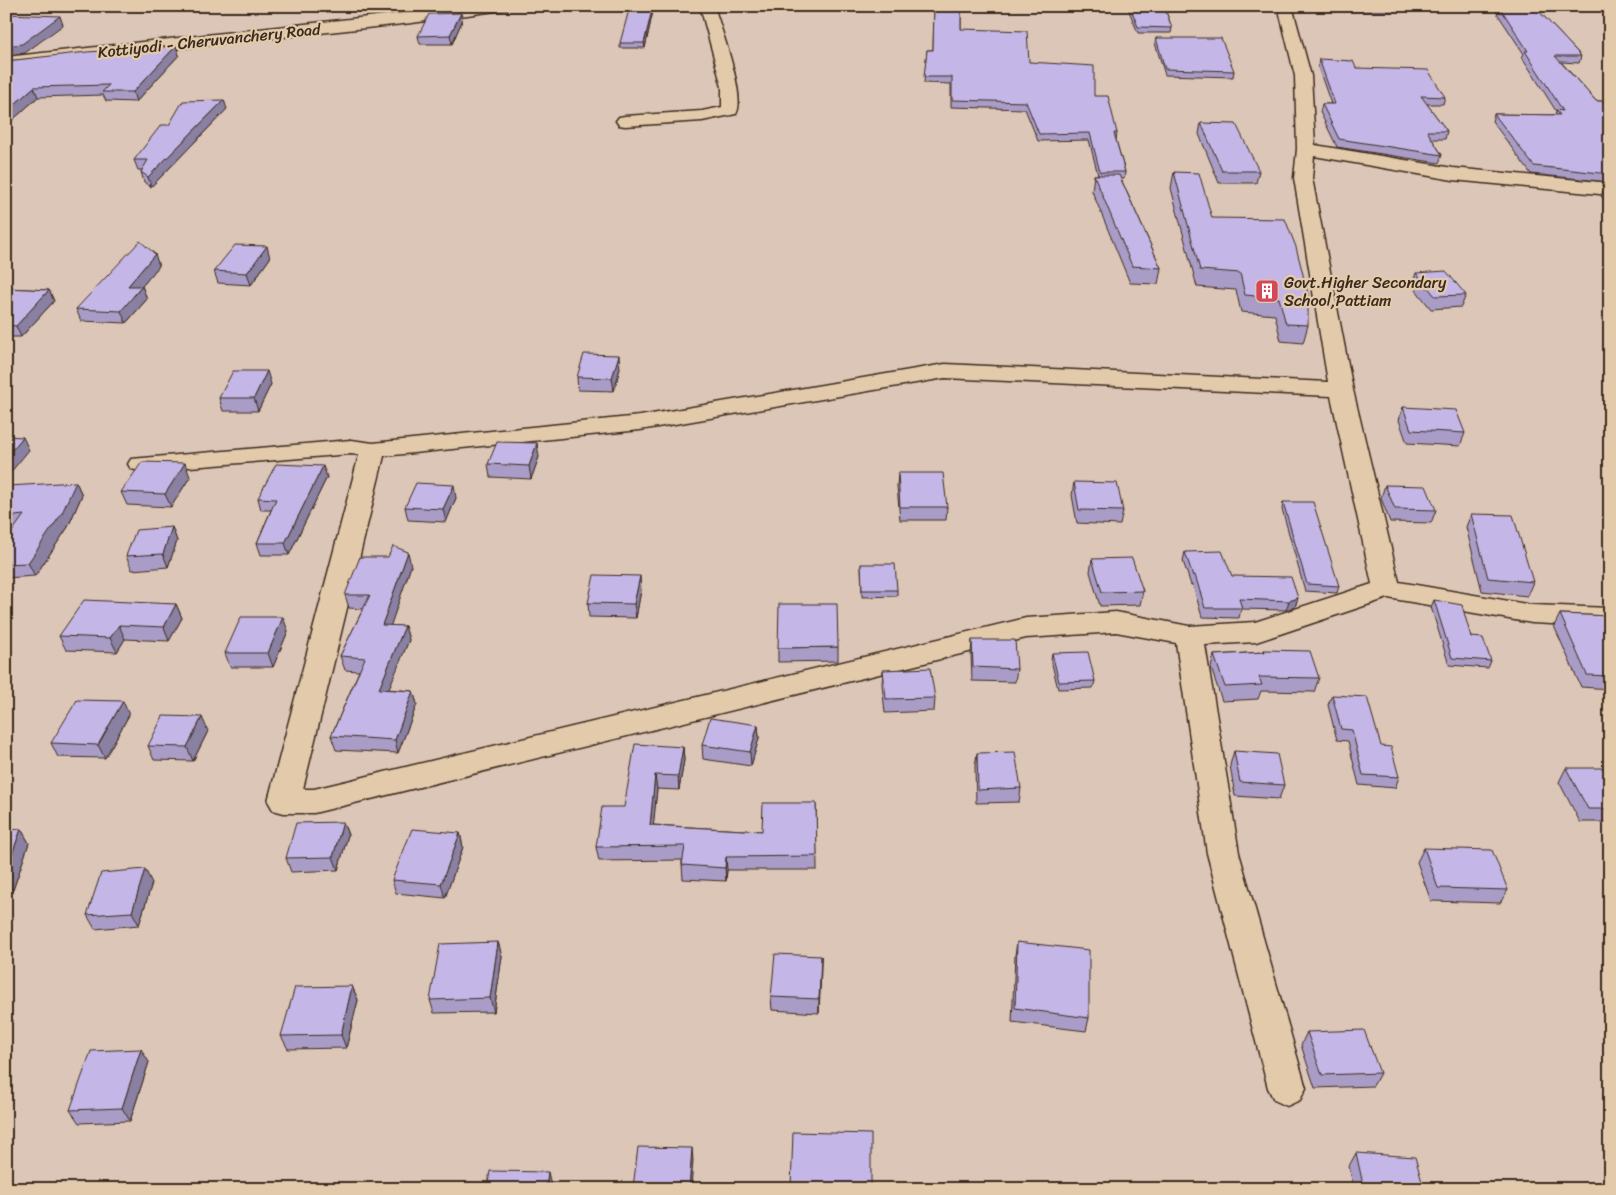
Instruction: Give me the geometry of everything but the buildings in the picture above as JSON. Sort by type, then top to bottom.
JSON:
[{"type":"street","name":"Kottiyodi - Cheruvanchery Road","points":[[6,62],[412,18],[502,6]]},
{"type":"street","points":[[625,121],[702,116],[730,110],[730,87],[707,6]]},
{"type":"street","points":[[1285,6],[1303,76],[1306,150],[1303,178],[1341,390],[1386,589]]},
{"type":"street","points":[[1306,150],[1452,174],[1610,189]]},
{"type":"street","points":[[140,464],[351,448],[373,450],[640,423],[945,371],[1341,390]]},
{"type":"street","points":[[373,450],[284,801],[314,801],[1026,628],[1116,622],[1188,636],[1256,632],[1386,589],[1532,614],[1610,618]]},
{"type":"street","points":[[1188,636],[1223,853],[1287,1088]]},
{"type":"place","name":"Govt.Higher Secondary School,Pattiam","points":[[1267,291]]}]
